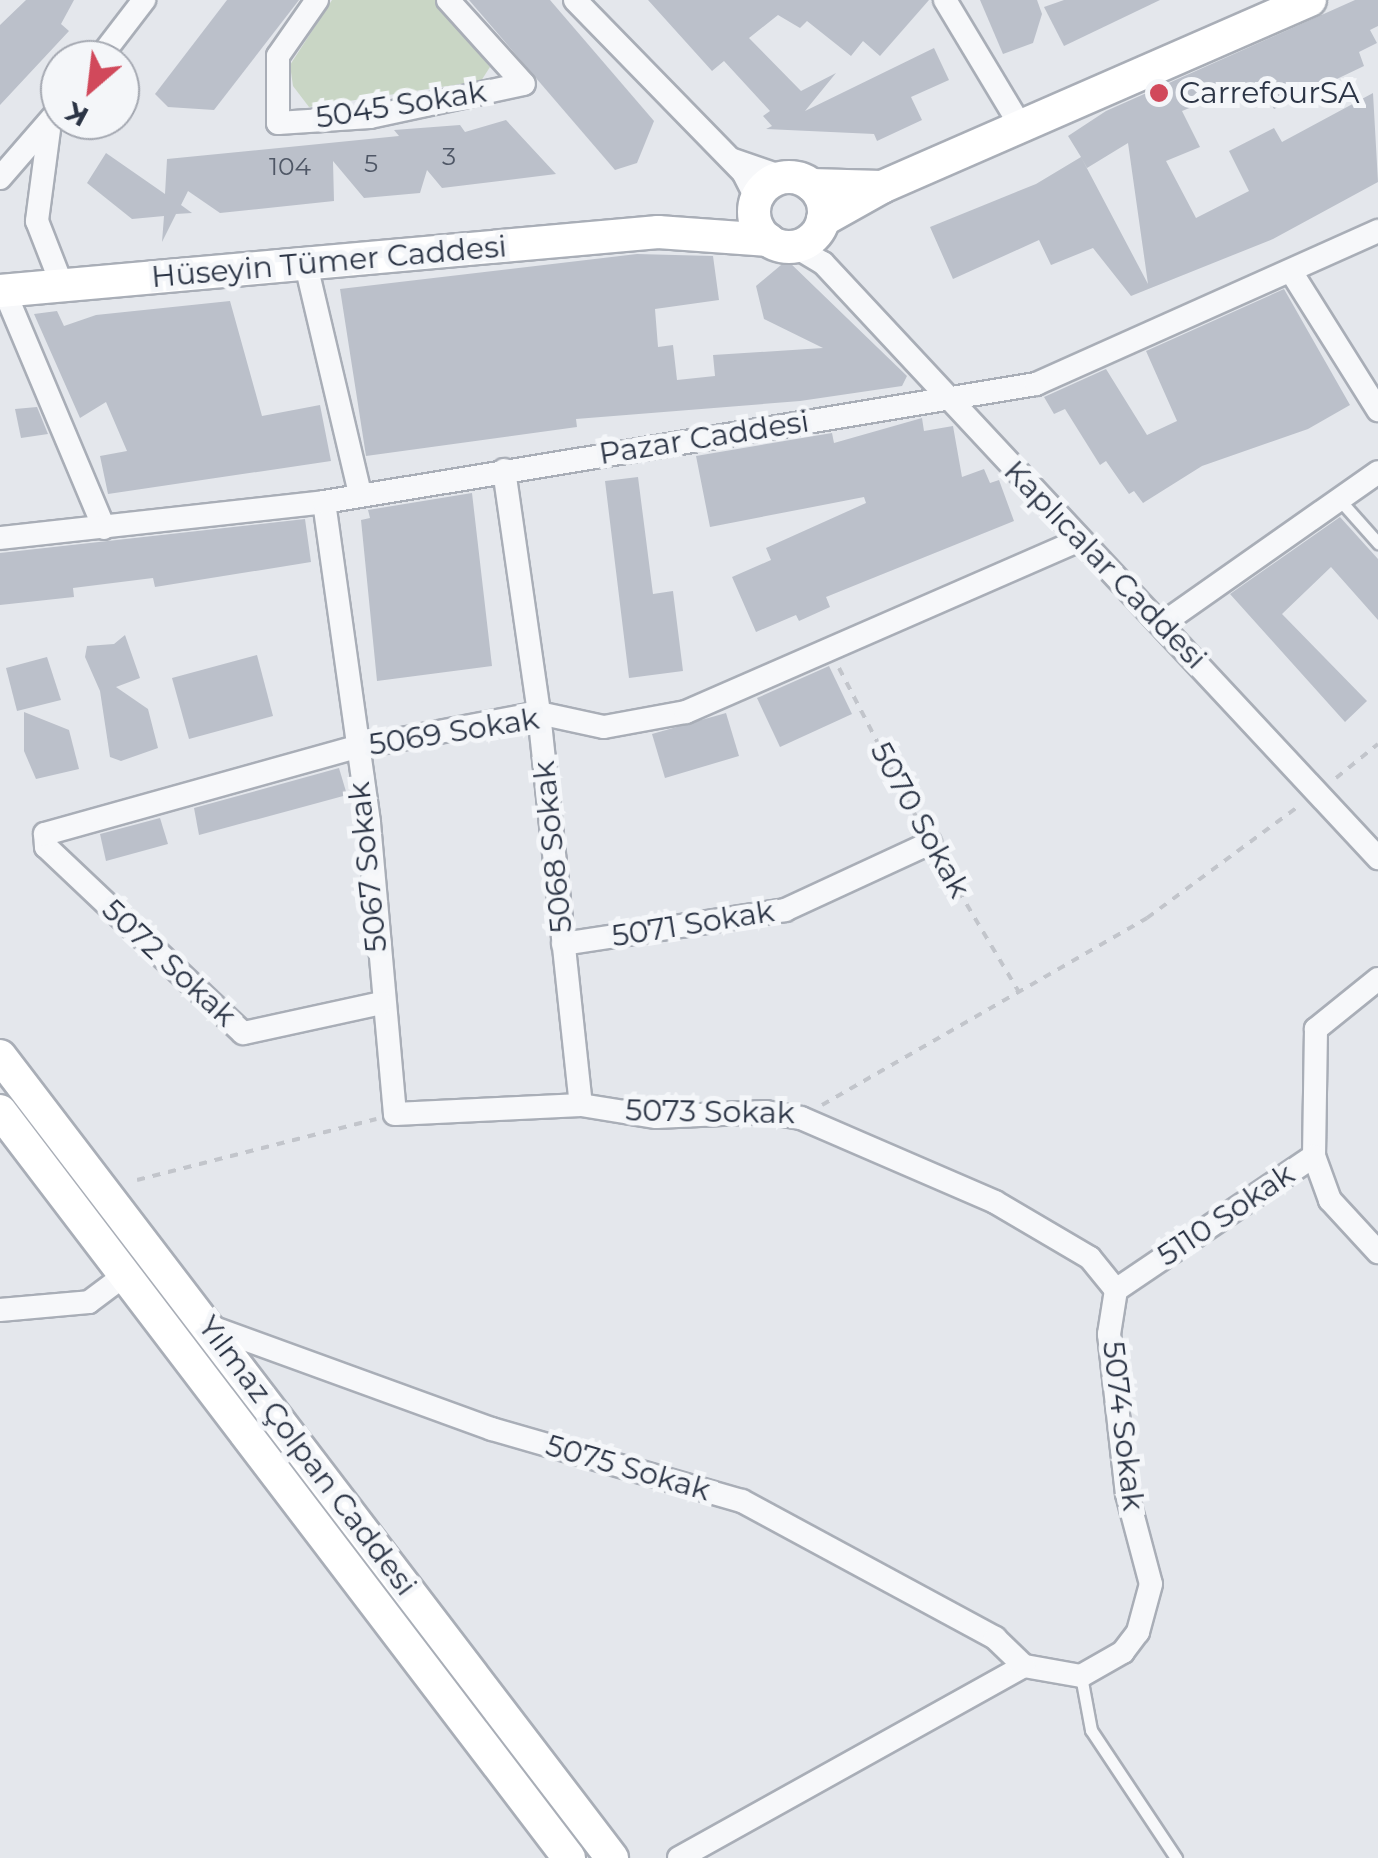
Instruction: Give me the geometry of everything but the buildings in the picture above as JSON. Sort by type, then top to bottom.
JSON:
[{"type":"main road","points":[[758,199],[758,227],[782,244],[882,187],[1310,0]]},
{"type":"main road","points":[[799,181],[882,187]]},
{"type":"main road","points":[[799,181],[824,204],[823,223]]},
{"type":"main road","name":"Hüseyin Tümer Caddesi","points":[[658,232],[758,199],[768,184],[799,181]]},
{"type":"main road","name":"Hüseyin Tümer Caddesi","points":[[2,291],[658,232],[782,244]]},
{"type":"main road","name":"Yılmaz Çolpan Caddesi","points":[[0,1056],[612,1858]]},
{"type":"main road","name":"Yılmaz Çolpan Caddesi","points":[[0,1110],[569,1858]]},
{"type":"street","points":[[113,40],[144,0]]},
{"type":"street","name":"5045 Sokak","points":[[317,0],[278,56],[278,123],[370,117],[524,84],[448,0]]},
{"type":"street","points":[[575,0],[726,157],[758,199]]},
{"type":"street","points":[[945,0],[1020,126]]},
{"type":"street","points":[[0,178],[40,132]]},
{"type":"street","points":[[51,140],[37,221],[62,285]]},
{"type":"street","points":[[726,157],[799,181]]},
{"type":"street","points":[[823,223],[831,273]]},
{"type":"street","name":"Pazar Caddesi","points":[[0,538],[324,502],[1036,384],[1292,273],[1378,231]]},
{"type":"street","name":"Kaplıcalar Caddesi","points":[[782,244],[831,273],[1078,542],[1162,624],[1378,858]]},
{"type":"street","points":[[306,265],[360,494]]},
{"type":"street","points":[[1292,273],[1378,410]]},
{"type":"street","points":[[2,291],[104,528]]},
{"type":"street","name":"5068 Sokak","points":[[504,470],[540,713],[581,1105]]},
{"type":"street","points":[[1162,624],[1337,497],[1378,472]]},
{"type":"street","name":"5067 Sokak","points":[[324,502],[354,748],[369,823],[380,1004],[395,1114]]},
{"type":"street","name":"5069 Sokak","points":[[45,834],[354,748],[540,713],[604,727],[686,712],[827,646],[1078,542]]},
{"type":"street","name":"5072 Sokak","points":[[45,834],[46,848],[244,1034],[380,1004]]},
{"type":"street","name":"5071 Sokak","points":[[563,944],[785,910],[930,843]]},
{"type":"street","name":"5110 Sokak","points":[[1116,1290],[1314,1156],[1316,1029],[1378,979]]},
{"type":"street","name":"5073 Sokak","points":[[395,1114],[581,1105],[656,1117],[766,1112],[801,1118]]},
{"type":"street","points":[[801,1118],[995,1202],[1090,1258],[1116,1290]]},
{"type":"street","points":[[1314,1156],[1330,1200],[1378,1252]]},
{"type":"street","points":[[0,1310],[89,1302],[125,1275]]},
{"type":"street","name":"5074 Sokak","points":[[1082,1676],[1104,1669],[1138,1632],[1151,1584],[1128,1494],[1109,1334],[1116,1290]]},
{"type":"street","name":"5075 Sokak","points":[[206,1325],[492,1429],[742,1501],[995,1638],[1024,1666]]},
{"type":"street","points":[[679,1858],[1024,1666],[1082,1676]]},
{"type":"lane","points":[[1337,497],[1378,543]]},
{"type":"lane","points":[[1082,1676],[1091,1730],[1176,1858]]},
{"type":"path","name":"5070 Sokak","points":[[827,646],[930,843],[1019,992]]},
{"type":"path","name":"5073 Sokak","points":[[801,1118],[1147,918],[1378,744]]},
{"type":"path","points":[[137,1180],[395,1114]]},
{"type":"green space","points":[[332,0],[435,0],[490,67],[481,81],[309,107],[293,86],[290,65]]},
{"type":"place","name":"CarrefourSA","points":[[1159,93]]}]
